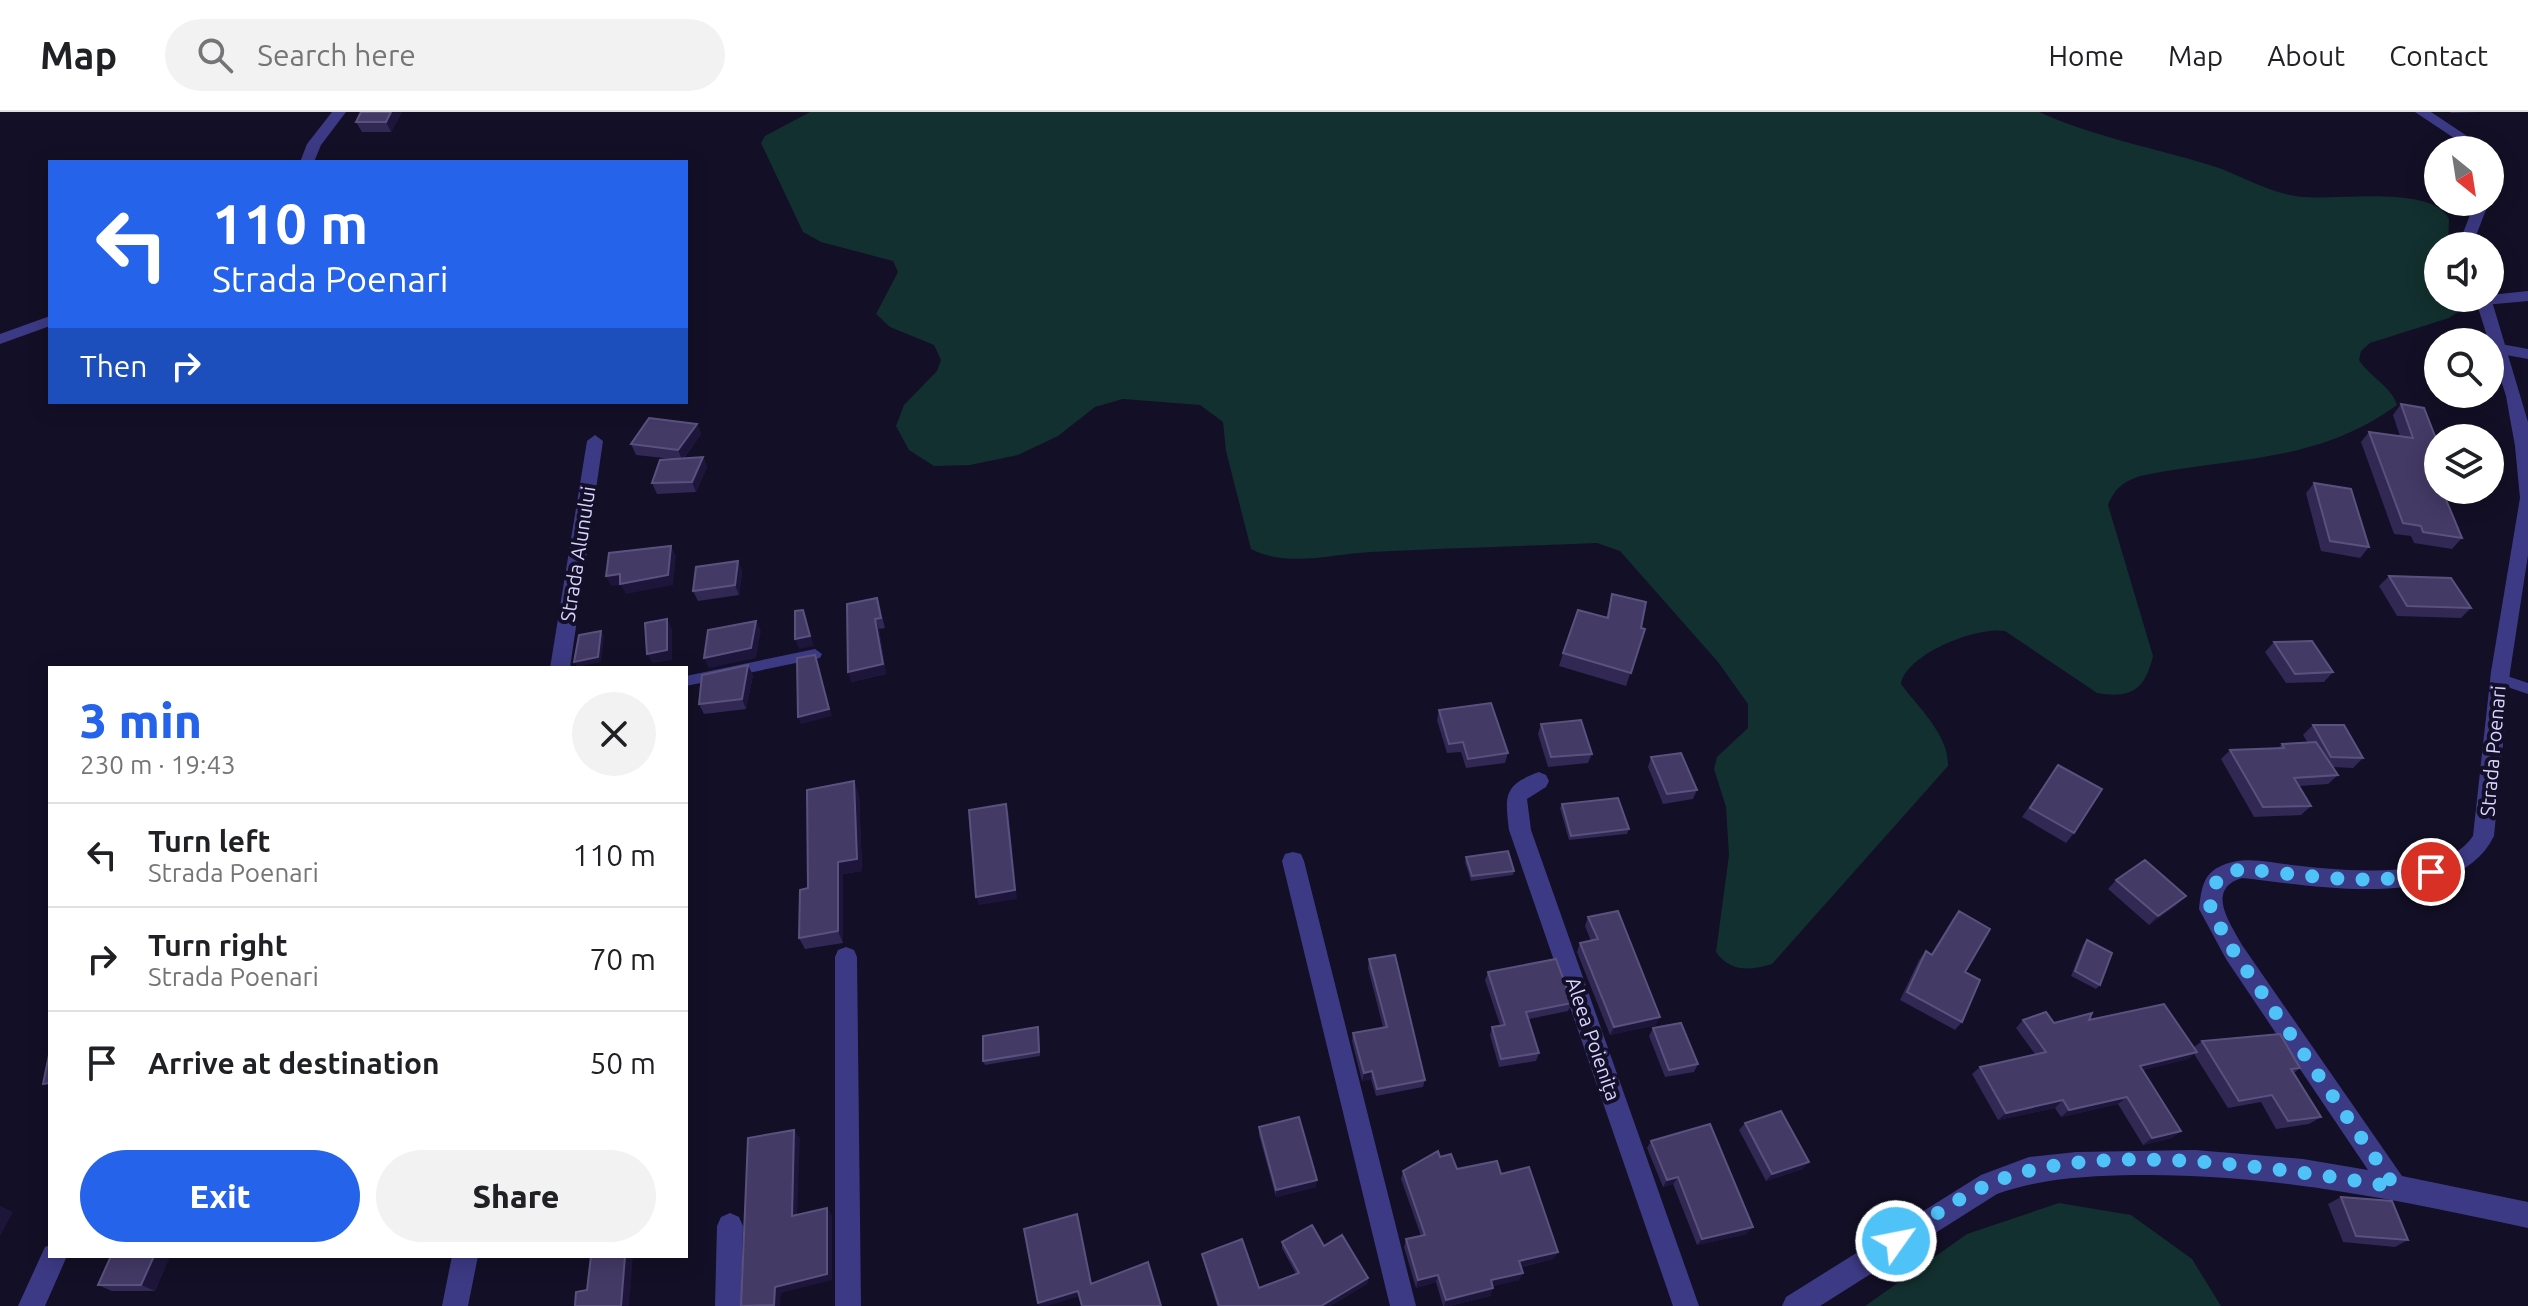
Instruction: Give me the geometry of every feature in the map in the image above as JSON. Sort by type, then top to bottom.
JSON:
[{"type":"street","points":[[308,160],[314,144],[339,112]]},
{"type":"street","points":[[2422,112],[2459,136]]},
{"type":"street","points":[[2504,298],[2528,296]]},
{"type":"street","points":[[0,339],[48,322]]},
{"type":"street","points":[[2504,350],[2528,354]]},
{"type":"street","name":"Strada Poenari","points":[[2395,1187],[2234,952],[2210,909],[2213,886],[2224,874],[2242,869],[2371,879],[2414,876],[2447,868],[2475,850],[2487,825],[2498,678],[2528,498],[2522,434],[2504,361]]},
{"type":"street","name":"Strada Alunului","points":[[560,666],[595,441]]},
{"type":"street","name":"Aleea Poienița","points":[[1539,781],[1522,789],[1516,798],[1520,830],[1686,1306]]},
{"type":"street","points":[[1293,861],[1403,1306]]},
{"type":"street","points":[[846,957],[848,1306]]},
{"type":"street","points":[[1795,1306],[1946,1208],[1990,1184],[2029,1170],[2088,1163],[2195,1162],[2303,1172],[2395,1187],[2528,1215]]},
{"type":"street","points":[[728,1306],[730,1226]]},
{"type":"street","points":[[31,1306],[53,1258]]},
{"type":"street","points":[[455,1306],[465,1258]]},
{"type":"lane","points":[[688,681],[815,654]]},
{"type":"lane","points":[[2498,678],[2528,689]]},
{"type":"green space","points":[[810,112],[2039,112],[2103,135],[2213,166],[2293,196],[2383,196],[2424,202],[2424,216],[2447,216],[2449,219],[2449,232],[2424,232],[2424,312],[2458,312],[2449,318],[2370,343],[2361,351],[2359,360],[2397,405],[2366,424],[2336,438],[2273,456],[2140,476],[2117,490],[2108,505],[2153,656],[2146,677],[2135,690],[2119,695],[2097,693],[2005,631],[1961,638],[1944,644],[1915,662],[1901,684],[1938,732],[1948,766],[1772,964],[1741,968],[1728,963],[1716,952],[1729,855],[1726,807],[1714,769],[1717,757],[1748,728],[1748,704],[1718,662],[1620,551],[1597,543],[1371,552],[1295,559],[1265,555],[1251,549],[1226,451],[1223,422],[1200,405],[1123,399],[1095,407],[1058,436],[1018,455],[970,465],[934,466],[909,450],[896,426],[904,405],[937,371],[941,360],[934,345],[890,327],[876,314],[898,272],[893,261],[821,242],[803,232],[761,143],[765,136]]},
{"type":"green space","points":[[2059,1203],[2131,1215],[2192,1259],[2221,1306],[1865,1306],[1967,1234]]},
{"type":"building","points":[[361,112],[391,112],[386,122],[356,122]]},
{"type":"building","points":[[2401,404],[2424,408],[2430,424],[2424,424],[2424,504],[2448,504],[2462,538],[2423,532],[2421,526],[2403,523],[2369,432],[2413,438]]},
{"type":"building","points":[[649,418],[697,424],[678,450],[631,444]]},
{"type":"building","points":[[703,457],[692,482],[652,483],[660,460]]},
{"type":"building","points":[[2314,483],[2351,489],[2369,547],[2330,541]]},
{"type":"building","points":[[671,546],[668,575],[620,584],[620,574],[606,576],[609,553]]},
{"type":"building","points":[[738,561],[735,585],[693,591],[696,567]]},
{"type":"building","points":[[2389,576],[2451,578],[2471,608],[2407,606]]},
{"type":"building","points":[[1612,594],[1646,602],[1641,628],[1645,629],[1631,673],[1563,653],[1578,610],[1608,618]]},
{"type":"building","points":[[877,598],[881,618],[875,619],[883,664],[848,672],[847,604]]},
{"type":"building","points":[[803,610],[810,636],[795,639],[795,611]]},
{"type":"building","points":[[667,619],[667,650],[647,654],[645,623]]},
{"type":"building","points":[[756,621],[751,648],[704,658],[708,630]]},
{"type":"building","points":[[601,631],[598,657],[574,662],[579,635]]},
{"type":"building","points":[[2312,641],[2333,672],[2295,674],[2274,642]]},
{"type":"building","points":[[815,655],[829,709],[798,717],[797,658]]},
{"type":"building","points":[[748,665],[742,699],[699,704],[702,675]]},
{"type":"building","points":[[1491,703],[1508,753],[1468,759],[1463,742],[1449,744],[1439,710]]},
{"type":"building","points":[[1581,720],[1592,754],[1551,757],[1541,724]]},
{"type":"building","points":[[2313,725],[2344,725],[2363,758],[2331,757]]},
{"type":"building","points":[[2316,742],[2338,775],[2294,778],[2311,806],[2263,807],[2230,750],[2284,748],[2282,744]]},
{"type":"building","points":[[1681,753],[1697,790],[1667,794],[1651,757]]},
{"type":"building","points":[[2058,765],[2102,789],[2074,833],[2030,808]]},
{"type":"building","points":[[854,781],[857,859],[838,862],[838,931],[799,938],[800,890],[808,888],[807,790]]},
{"type":"building","points":[[1618,798],[1629,829],[1571,836],[1562,804]]},
{"type":"building","points":[[1006,804],[1015,890],[976,897],[969,810]]},
{"type":"building","points":[[1508,851],[1514,871],[1472,876],[1466,857]]},
{"type":"building","points":[[2145,860],[2186,896],[2158,916],[2116,880]]},
{"type":"building","points":[[1618,911],[1660,1017],[1614,1027],[1580,943],[1598,939],[1588,917]]},
{"type":"building","points":[[1959,911],[1990,929],[1965,972],[1980,980],[1962,1022],[1907,992],[1926,951],[1932,955]]},
{"type":"building","points":[[2087,940],[2112,953],[2100,985],[2075,971]]},
{"type":"building","points":[[1395,955],[1425,1080],[1377,1089],[1372,1071],[1364,1073],[1353,1033],[1387,1027],[1369,959]]},
{"type":"building","points":[[1556,959],[1572,1003],[1526,1012],[1539,1053],[1501,1059],[1492,1027],[1505,1025],[1488,972]]},
{"type":"building","points":[[2164,1004],[2197,1052],[2140,1066],[2181,1131],[2152,1138],[2127,1097],[2069,1110],[2063,1100],[2006,1113],[1980,1067],[2046,1052],[2023,1020],[2046,1012],[2054,1023],[2092,1013],[2089,1020]]},
{"type":"building","points":[[1681,1023],[1698,1064],[1669,1070],[1653,1028]]},
{"type":"building","points":[[1038,1027],[1039,1052],[983,1061],[983,1036]]},
{"type":"building","points":[[2280,1034],[2300,1068],[2291,1069],[2321,1117],[2288,1121],[2272,1095],[2239,1101],[2202,1041]]},
{"type":"building","points":[[48,1060],[48,1083],[43,1084]]},
{"type":"building","points":[[1781,1111],[1809,1162],[1772,1174],[1745,1123]]},
{"type":"building","points":[[1299,1117],[1317,1180],[1276,1190],[1259,1127]]},
{"type":"building","points":[[1710,1124],[1753,1227],[1702,1239],[1678,1177],[1667,1180],[1651,1141]]},
{"type":"building","points":[[794,1130],[792,1216],[827,1208],[827,1274],[775,1287],[774,1305],[741,1306],[748,1138]]},
{"type":"building","points":[[1438,1151],[1440,1157],[1451,1154],[1457,1169],[1497,1161],[1501,1174],[1529,1167],[1558,1252],[1519,1261],[1523,1273],[1491,1280],[1493,1288],[1446,1300],[1438,1275],[1418,1280],[1406,1239],[1425,1235],[1403,1171]]},
{"type":"building","points":[[2341,1197],[2392,1201],[2408,1240],[2356,1236]]},
{"type":"building","points":[[1077,1214],[1091,1284],[1148,1262],[1161,1306],[1082,1306],[1078,1291],[1038,1303],[1024,1229]]},
{"type":"building","points":[[1312,1225],[1324,1246],[1342,1235],[1368,1278],[1321,1306],[1219,1306],[1202,1254],[1242,1239],[1259,1288],[1299,1273],[1282,1242]]},
{"type":"building","points":[[110,1258],[153,1258],[141,1285],[98,1285]]},
{"type":"building","points":[[591,1258],[625,1258],[621,1306],[575,1306],[576,1292],[587,1290]]},
{"type":"route","points":[[1896,1241],[1990,1184],[2029,1170],[2076,1164],[2195,1162],[2303,1172],[2395,1187],[2234,952],[2210,909],[2213,886],[2224,874],[2242,869],[2371,879],[2431,872]]}]
